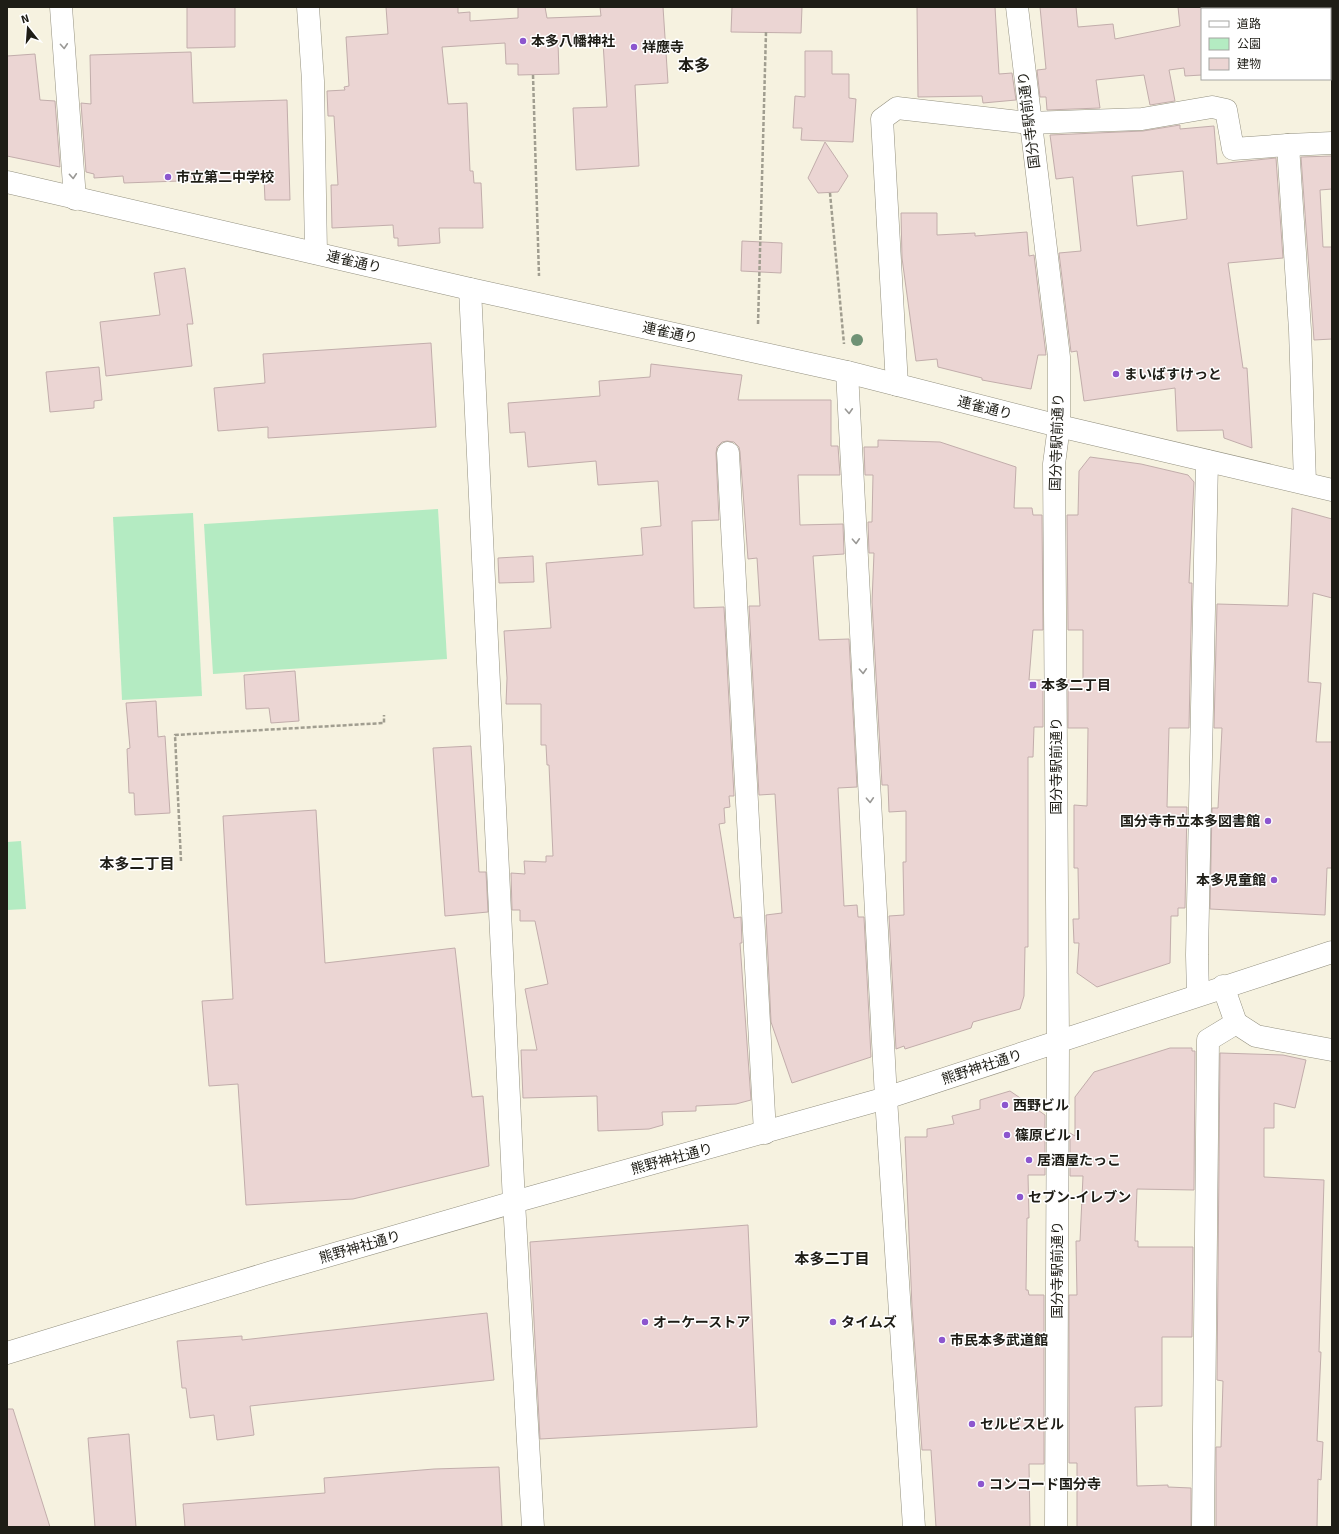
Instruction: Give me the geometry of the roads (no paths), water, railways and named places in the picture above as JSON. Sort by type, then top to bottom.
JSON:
[{"type":"street","points":[[61,7],[75,199]]},
{"type":"street","points":[[308,7],[313,81],[316,253]]},
{"type":"street","name":"国分寺駅前通り","points":[[1017,7],[1029,123],[1059,358],[1059,426],[1054,464],[1058,1042],[1056,1527]]},
{"type":"street","points":[[897,385],[882,119],[897,108],[1029,123],[1142,119],[1212,107],[1226,110],[1233,149],[1332,143]]},
{"type":"street","points":[[1288,145],[1300,330],[1305,483]]},
{"type":"street","name":"連雀通り","points":[[7,182],[470,290],[847,372],[1059,426],[1332,490]]},
{"type":"street","points":[[470,290],[514,1202],[533,1527]]},
{"type":"street","points":[[847,372],[886,1098],[914,1527]]},
{"type":"street","points":[[728,453],[765,1133]]},
{"type":"street","points":[[1198,995],[1197,947],[1207,461]]},
{"type":"street","name":"熊野神社通り","points":[[7,1353],[272,1272],[514,1202],[886,1098],[1224,986],[1332,952]]},
{"type":"street","points":[[1224,986],[1236,1023],[1256,1036],[1332,1050]]},
{"type":"street","points":[[1203,1527],[1208,1040],[1236,1023]]},
{"type":"place","name":"本多八幡神社","points":[[523,41]]},
{"type":"place","name":"祥應寺","points":[[634,47]]},
{"type":"place","name":"市立第二中学校","points":[[168,177]]},
{"type":"place","name":"まいばすけっと","points":[[1116,374]]},
{"type":"place","name":"本多二丁目","points":[[1033,685]]},
{"type":"place","name":"国分寺市立本多図書館","points":[[1268,821]]},
{"type":"place","name":"本多児童館","points":[[1274,880]]},
{"type":"place","name":"西野ビル","points":[[1005,1105]]},
{"type":"place","name":"篠原ビルⅠ","points":[[1007,1135]]},
{"type":"place","name":"居酒屋たっこ","points":[[1029,1160]]},
{"type":"place","name":"セブン-イレブン","points":[[1020,1197]]},
{"type":"place","name":"オーケーストア","points":[[645,1322]]},
{"type":"place","name":"タイムズ","points":[[833,1322]]},
{"type":"place","name":"市民本多武道館","points":[[942,1340]]},
{"type":"place","name":"セルビスビル","points":[[972,1424]]},
{"type":"place","name":"コンコード国分寺","points":[[981,1484]]},
{"type":"district","name":"本多","points":[[694,66]]},
{"type":"district","name":"本多二丁目","points":[[137,864]]},
{"type":"district","name":"本多二丁目","points":[[832,1259]]}]
